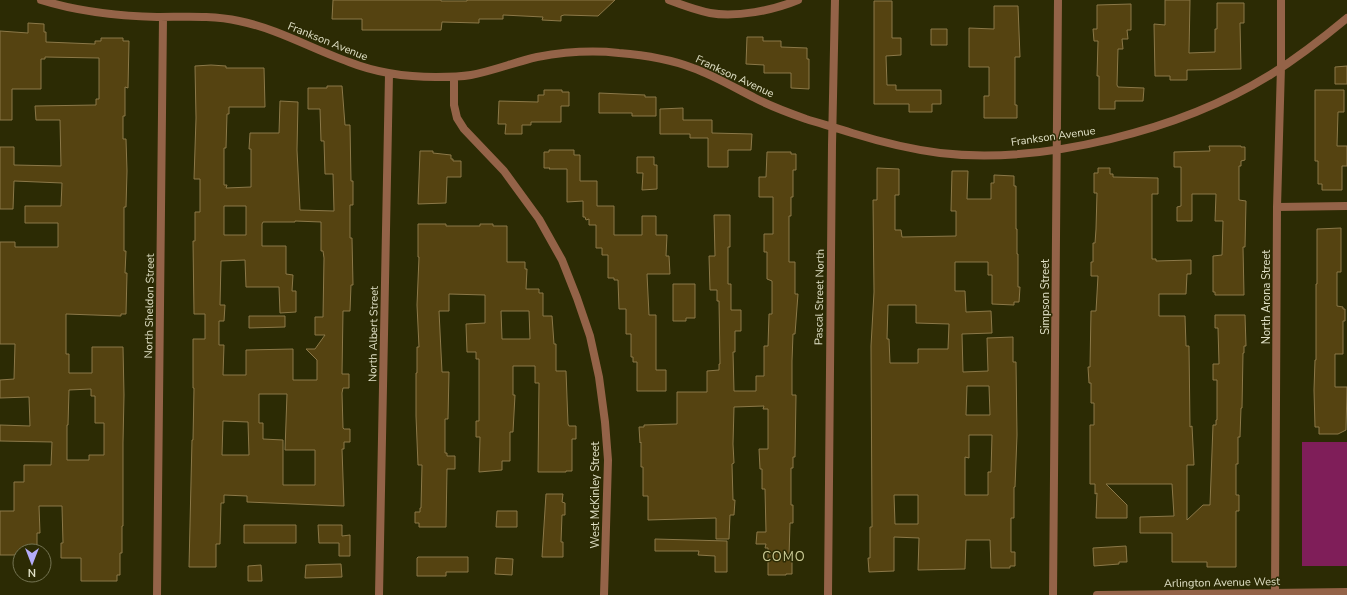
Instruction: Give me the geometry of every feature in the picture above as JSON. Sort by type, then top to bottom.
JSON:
[{"type":"street","name":"Frankson Avenue","points":[[42,0],[89,12],[116,15],[208,17],[238,21],[277,32],[349,63],[389,74],[454,77],[472,75],[536,58],[558,54],[582,52],[637,54],[690,67],[717,78],[772,106],[833,128],[889,144],[943,153],[971,155],[1009,154],[1057,149],[1121,136],[1171,122],[1213,104],[1269,76],[1326,36],[1347,18]]},
{"type":"street","points":[[668,0],[699,11],[722,14],[758,12],[774,9],[798,0]]},
{"type":"street","name":"Pascal Street North","points":[[828,595],[835,0]]},
{"type":"street","name":"Simpson Street","points":[[1053,595],[1058,0]]},
{"type":"street","name":"North Arona Street","points":[[1275,594],[1277,207],[1282,0]]},
{"type":"street","name":"North Sheldon Street","points":[[157,595],[163,17]]},
{"type":"street","name":"North Albert Street","points":[[379,595],[389,74]]},
{"type":"street","name":"West McKinley Street","points":[[454,77],[454,105],[457,118],[464,129],[504,171],[539,219],[562,260],[590,336],[599,377],[608,460],[604,595]]},
{"type":"street","points":[[1277,207],[1347,206]]},
{"type":"street","name":"Arlington Avenue West","points":[[1097,595],[1347,592]]},
{"type":"shaded area","points":[[1302,442],[1347,442],[1347,566],[1302,566]]},
{"type":"building","points":[[333,0],[615,0],[598,16],[564,15],[561,16],[561,21],[542,20],[543,17],[503,15],[503,19],[479,19],[479,23],[442,22],[441,30],[362,30],[362,19],[332,19]]},
{"type":"building","points":[[1165,0],[1190,0],[1189,53],[1215,52],[1217,3],[1244,3],[1244,23],[1240,23],[1241,69],[1187,70],[1187,80],[1170,80],[1170,76],[1155,76],[1154,24],[1165,25]]},
{"type":"building","points":[[874,1],[892,1],[892,38],[901,38],[901,55],[886,56],[887,85],[896,85],[896,90],[941,90],[941,104],[932,104],[932,112],[909,112],[909,104],[874,104]]},
{"type":"building","points":[[1131,4],[1131,30],[1127,30],[1128,39],[1122,39],[1123,49],[1118,49],[1117,85],[1118,87],[1144,88],[1143,101],[1115,101],[1115,109],[1099,109],[1099,76],[1097,76],[1098,41],[1094,41],[1093,29],[1097,29],[1097,5]]},
{"type":"building","points":[[994,6],[1018,6],[1020,57],[1015,57],[1015,105],[1017,105],[1017,118],[984,118],[984,96],[989,96],[989,67],[969,67],[969,28],[994,29]]},
{"type":"building","points":[[28,23],[44,24],[46,42],[95,44],[95,41],[101,41],[101,38],[123,38],[123,41],[129,41],[128,88],[125,87],[125,116],[123,116],[123,139],[126,139],[127,171],[126,207],[124,207],[124,251],[126,251],[125,273],[127,273],[126,314],[121,314],[121,316],[66,314],[66,354],[69,354],[69,373],[92,373],[92,347],[123,347],[123,526],[122,553],[120,553],[120,575],[117,575],[117,581],[81,581],[81,558],[61,558],[61,543],[63,543],[62,506],[39,506],[40,533],[37,533],[37,543],[12,543],[12,555],[0,555],[0,511],[14,511],[14,482],[24,482],[24,465],[51,465],[52,442],[0,441],[0,425],[30,426],[29,397],[0,398],[0,380],[14,379],[15,344],[0,344],[0,242],[15,242],[15,247],[58,247],[58,223],[25,223],[25,206],[61,206],[62,183],[14,181],[13,209],[0,209],[0,147],[14,147],[14,165],[61,166],[60,120],[36,120],[35,106],[96,105],[96,99],[99,99],[99,58],[45,57],[45,59],[41,59],[41,89],[12,89],[12,120],[0,120],[0,31],[28,33]],"holes":[[[91,389],[91,396],[95,396],[95,423],[104,423],[104,455],[89,455],[89,460],[67,460],[69,390]]]},
{"type":"building","points":[[931,29],[947,29],[947,45],[931,45]]},
{"type":"building","points":[[747,37],[763,37],[763,41],[781,41],[781,47],[807,48],[807,59],[809,59],[809,89],[791,88],[791,73],[764,73],[764,65],[746,64]]},
{"type":"building","points":[[211,65],[226,66],[226,68],[264,68],[265,107],[229,107],[229,114],[227,114],[226,148],[224,148],[224,185],[227,185],[226,188],[251,187],[251,149],[249,149],[250,133],[279,133],[280,101],[298,102],[297,150],[300,210],[334,211],[333,174],[325,174],[324,141],[321,141],[320,109],[308,109],[308,88],[327,88],[327,86],[342,86],[345,125],[350,125],[351,181],[353,181],[353,205],[350,205],[350,238],[352,238],[353,285],[351,285],[350,311],[343,311],[342,374],[349,374],[349,388],[343,388],[342,393],[343,428],[350,429],[350,442],[344,442],[344,449],[342,449],[344,506],[247,502],[247,496],[224,495],[224,503],[221,503],[220,544],[216,544],[216,567],[189,567],[194,388],[193,339],[205,339],[205,314],[194,314],[193,241],[195,241],[195,212],[200,212],[200,179],[194,179],[196,118],[195,66]],"holes":[[[224,206],[246,206],[246,235],[224,235]],[[263,222],[321,222],[321,251],[323,251],[324,258],[323,317],[315,317],[315,335],[325,335],[315,349],[306,349],[317,360],[317,380],[293,380],[293,349],[246,350],[246,375],[223,375],[224,345],[219,345],[219,321],[224,321],[225,305],[220,305],[221,261],[245,260],[246,287],[279,287],[280,313],[296,312],[296,291],[292,291],[293,275],[286,274],[286,246],[262,246]],[[259,394],[287,394],[285,450],[315,450],[315,485],[283,485],[283,440],[263,439],[263,423],[259,423]],[[223,421],[248,422],[249,455],[222,455]]]},
{"type":"building","points":[[1347,66],[1347,84],[1335,84],[1335,67]]},
{"type":"building","points":[[544,90],[562,90],[562,92],[569,92],[569,106],[561,106],[561,122],[531,122],[531,125],[522,125],[522,134],[505,134],[506,124],[498,124],[499,101],[538,102],[538,95],[544,95]]},
{"type":"building","points":[[1315,90],[1344,90],[1344,112],[1338,112],[1337,146],[1347,146],[1347,166],[1342,166],[1342,190],[1322,190],[1322,184],[1318,184],[1318,161],[1315,161]]},
{"type":"building","points":[[599,93],[645,95],[645,97],[656,97],[656,116],[632,116],[632,113],[599,113]]},
{"type":"building","points":[[683,108],[683,120],[712,120],[712,133],[752,134],[751,150],[728,150],[728,167],[708,167],[708,138],[690,138],[690,134],[660,134],[660,109]]},
{"type":"building","points":[[1209,146],[1245,147],[1245,160],[1241,161],[1241,166],[1239,166],[1239,200],[1246,201],[1245,247],[1243,247],[1244,295],[1215,295],[1215,292],[1213,292],[1213,256],[1222,255],[1223,221],[1215,221],[1216,194],[1192,194],[1192,221],[1177,221],[1177,207],[1181,206],[1181,167],[1174,167],[1174,152],[1210,151]]},
{"type":"building","points":[[549,150],[574,150],[574,155],[580,155],[580,181],[597,181],[597,206],[614,206],[614,235],[642,235],[642,216],[656,216],[656,235],[667,235],[666,256],[669,256],[670,274],[647,274],[649,315],[656,315],[656,370],[666,370],[666,391],[637,391],[637,362],[633,362],[633,357],[631,357],[631,334],[626,334],[626,309],[619,309],[618,280],[608,278],[608,255],[602,255],[602,248],[596,248],[596,225],[589,225],[589,219],[586,220],[585,217],[583,217],[583,201],[567,202],[567,169],[544,168],[544,152],[549,152]]},
{"type":"building","points":[[420,151],[433,151],[433,153],[451,155],[451,159],[453,159],[453,161],[461,161],[461,177],[447,177],[446,203],[418,204]]},
{"type":"building","points":[[767,152],[791,152],[791,154],[796,154],[796,170],[793,170],[791,216],[789,216],[789,262],[795,262],[795,294],[798,294],[795,334],[793,334],[792,361],[792,395],[796,395],[795,457],[793,457],[793,468],[791,468],[791,505],[793,505],[793,523],[790,523],[789,556],[792,556],[792,574],[786,575],[768,575],[768,548],[765,548],[766,544],[756,544],[757,532],[766,532],[765,489],[762,489],[762,469],[760,469],[759,449],[768,449],[768,409],[763,409],[764,406],[734,407],[734,463],[732,464],[733,500],[735,500],[734,515],[730,515],[729,539],[716,539],[716,518],[648,520],[648,496],[643,496],[643,467],[641,467],[641,442],[640,443],[639,427],[644,427],[644,425],[677,424],[677,392],[707,392],[707,371],[719,370],[719,301],[717,301],[717,290],[710,290],[709,256],[715,256],[714,215],[730,215],[728,284],[731,284],[731,310],[741,310],[741,331],[735,331],[735,352],[733,352],[734,391],[756,391],[756,376],[764,376],[764,346],[768,346],[769,314],[772,314],[772,281],[767,279],[767,252],[764,252],[764,234],[773,234],[773,197],[759,197],[759,177],[766,177]]},
{"type":"building","points":[[637,157],[654,157],[654,165],[657,165],[657,189],[642,190],[643,173],[637,173]]},
{"type":"building","points":[[877,168],[899,169],[899,195],[895,195],[895,230],[901,230],[902,237],[956,236],[956,211],[951,211],[952,171],[968,171],[967,199],[991,199],[991,183],[994,183],[994,175],[1014,176],[1014,186],[1016,186],[1018,287],[1020,287],[1019,302],[1014,302],[1014,305],[992,304],[992,275],[988,275],[988,262],[955,262],[955,291],[965,291],[966,312],[991,311],[992,333],[962,334],[963,372],[988,371],[987,338],[1013,337],[1013,362],[1016,362],[1017,435],[1014,518],[1011,518],[1011,552],[1015,552],[1015,566],[1010,566],[1010,568],[991,568],[990,540],[966,540],[965,569],[918,570],[919,538],[894,537],[894,571],[869,572],[868,558],[870,558],[870,527],[872,527],[871,346],[874,292],[873,200],[877,200]],"holes":[[[888,305],[916,305],[916,323],[949,324],[948,349],[918,349],[918,363],[890,363],[889,339],[887,339]],[[967,386],[989,386],[990,415],[966,415]],[[969,435],[992,435],[991,472],[988,472],[988,495],[965,495],[965,457],[969,458]],[[894,495],[918,495],[918,524],[895,524]]]},
{"type":"building","points":[[1098,168],[1110,168],[1110,174],[1113,174],[1113,177],[1158,178],[1158,194],[1152,194],[1152,259],[1156,259],[1156,261],[1191,260],[1191,274],[1187,274],[1186,294],[1159,294],[1159,316],[1185,316],[1186,346],[1189,346],[1190,427],[1192,426],[1194,465],[1187,465],[1187,520],[1203,505],[1210,505],[1213,425],[1216,425],[1217,420],[1217,380],[1213,380],[1213,364],[1219,364],[1218,328],[1215,328],[1215,315],[1245,315],[1246,346],[1244,346],[1243,353],[1242,408],[1240,437],[1238,437],[1238,464],[1236,464],[1236,495],[1239,495],[1239,511],[1236,511],[1236,567],[1207,567],[1207,562],[1172,562],[1172,533],[1140,533],[1140,517],[1174,516],[1172,484],[1106,484],[1127,505],[1127,518],[1096,518],[1097,493],[1095,494],[1095,484],[1090,484],[1090,425],[1094,425],[1094,403],[1091,403],[1091,383],[1089,383],[1088,367],[1090,367],[1091,311],[1096,311],[1098,276],[1091,276],[1091,262],[1093,262],[1093,243],[1095,243],[1096,229],[1097,193],[1094,193],[1094,173],[1098,173]]},
{"type":"building","points":[[418,224],[480,226],[480,224],[493,224],[493,226],[507,226],[507,262],[525,262],[525,269],[527,269],[526,289],[539,289],[539,293],[543,293],[543,316],[552,316],[554,344],[556,344],[556,371],[566,371],[568,424],[569,426],[576,426],[576,439],[572,439],[572,471],[538,472],[539,383],[535,383],[535,366],[513,366],[513,395],[515,395],[513,432],[510,432],[510,461],[502,461],[502,470],[479,472],[480,437],[476,437],[476,421],[479,421],[479,359],[476,359],[476,352],[467,352],[466,324],[485,323],[485,295],[449,294],[449,311],[439,311],[442,372],[449,372],[448,419],[445,419],[445,453],[447,453],[447,456],[455,456],[455,469],[447,469],[446,527],[419,527],[419,523],[415,523],[415,512],[420,512],[421,508],[422,465],[418,465],[416,416],[417,347],[419,347],[417,305]],"holes":[[[501,311],[529,311],[530,339],[502,339]]]},
{"type":"building","points":[[1341,228],[1341,272],[1337,272],[1337,306],[1345,309],[1345,321],[1343,321],[1343,354],[1335,354],[1335,387],[1347,387],[1346,430],[1338,434],[1319,434],[1319,427],[1315,427],[1314,390],[1316,360],[1317,229]]},
{"type":"building","points":[[673,284],[695,284],[695,318],[686,318],[686,321],[673,321]]},
{"type":"building","points":[[249,316],[285,316],[285,327],[249,328]]},
{"type":"building","points":[[546,494],[563,494],[562,502],[565,503],[565,515],[562,515],[561,542],[563,542],[563,557],[542,557]]},
{"type":"building","points":[[497,511],[517,511],[517,527],[496,527]]},
{"type":"building","points":[[244,525],[296,525],[296,543],[244,543]]},
{"type":"building","points":[[318,525],[342,525],[342,536],[350,535],[350,556],[339,556],[339,543],[319,543]]},
{"type":"building","points":[[655,539],[727,541],[727,572],[715,572],[715,556],[698,555],[699,551],[655,551]]},
{"type":"building","points":[[1126,546],[1127,562],[1094,566],[1093,548]]},
{"type":"building","points":[[418,557],[468,557],[468,572],[446,572],[446,576],[417,576]]},
{"type":"building","points":[[496,558],[513,559],[512,575],[495,574]]},
{"type":"building","points":[[341,564],[342,577],[305,578],[306,565]]},
{"type":"building","points":[[261,565],[262,581],[248,581],[248,566]]},
{"type":"district","name":"COMO","points":[[784,556]]}]
